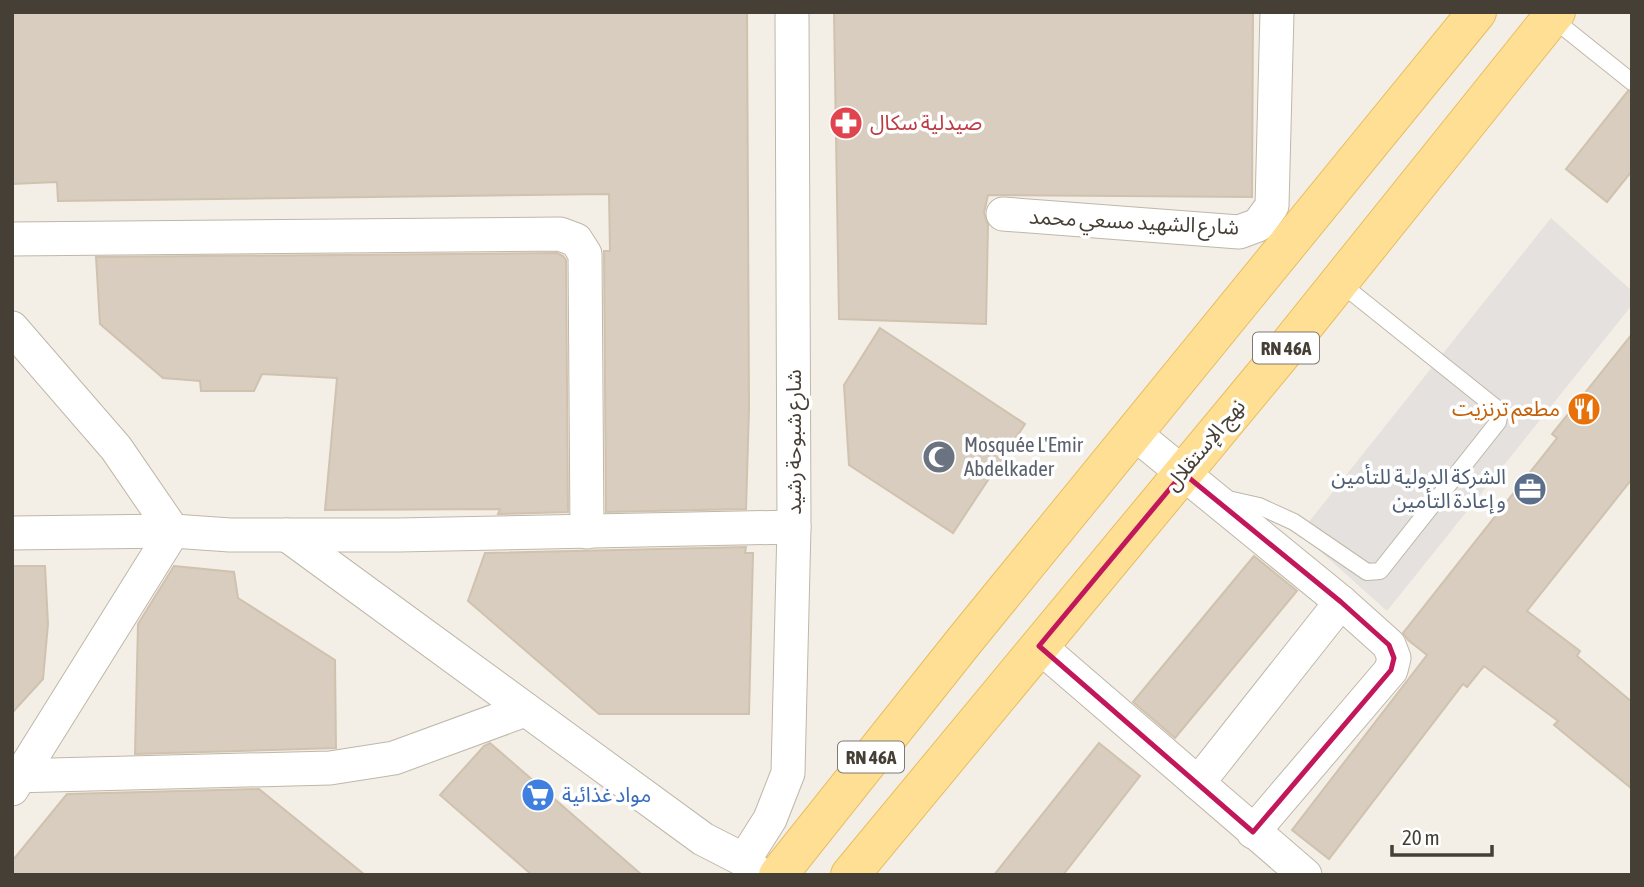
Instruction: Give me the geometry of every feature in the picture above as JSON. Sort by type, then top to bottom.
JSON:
[{"type":"main road","name":"RN 46A","points":[[761,870],[904,716],[1477,12]]},
{"type":"main road","name":"نهج الإستقلال","points":[[850,875],[1039,646],[1197,484],[1339,282],[1548,14]]},
{"type":"street","name":"شارع شبوحة رشيد","points":[[761,870],[770,819],[788,773],[794,527],[792,12]]},
{"type":"street","name":"شارع الشهيد مسعي محمد","points":[[1003,214],[1239,232],[1258,225],[1272,206],[1277,12]]},
{"type":"street","points":[[12,239],[560,234],[576,240],[584,254],[587,532]]},
{"type":"street","points":[[12,328],[116,448],[173,531]]},
{"type":"street","points":[[1134,433],[1341,603],[1389,645],[1394,658],[1391,670],[1253,832]]},
{"type":"street","points":[[12,533],[173,531],[230,536],[794,527]]},
{"type":"street","points":[[15,780],[173,531]]},
{"type":"street","points":[[287,535],[703,839],[761,870]]},
{"type":"street","points":[[1198,783],[1341,603]]},
{"type":"street","points":[[1039,646],[1305,875]]},
{"type":"street","points":[[15,780],[330,768],[394,758],[524,710]]},
{"type":"lane","points":[[1548,14],[1632,82]]},
{"type":"lane","points":[[1197,484],[1259,506],[1294,522],[1367,572],[1380,571],[1498,422],[1500,411],[1339,282]]},
{"type":"highlighted area","points":[[1183,473],[1341,602],[1389,645],[1394,658],[1391,670],[1253,832],[1039,646]]},
{"type":"shaded area","points":[[1551,218],[1632,291],[1632,305],[1387,611],[1300,533]]},
{"type":"building","points":[[12,12],[747,12],[749,408],[746,509],[606,512],[604,251],[610,251],[609,194],[58,201],[57,182],[12,184]]},
{"type":"building","points":[[834,12],[1253,12],[1252,197],[988,195],[984,213],[988,225],[986,324],[839,319]]},
{"type":"building","points":[[1628,91],[1632,92],[1632,171],[1607,202],[1566,169]]},
{"type":"building","points":[[557,253],[566,260],[568,512],[498,514],[500,509],[325,510],[337,378],[262,374],[254,391],[201,391],[200,381],[163,378],[100,324],[96,257]]},
{"type":"building","points":[[880,328],[1025,424],[953,533],[849,465],[844,385]]},
{"type":"building","points":[[1632,334],[1632,479],[1527,611],[1580,651],[1577,656],[1632,702],[1632,789],[1554,725],[1558,721],[1484,666],[1467,687],[1463,684],[1329,859],[1292,830],[1427,655],[1403,633],[1557,438],[1552,434]]},
{"type":"building","points":[[746,547],[745,553],[753,553],[749,714],[599,714],[468,601],[485,553]]},
{"type":"building","points":[[1254,556],[1297,591],[1175,738],[1133,702]]},
{"type":"building","points":[[12,566],[45,566],[48,624],[43,679],[12,713]]},
{"type":"building","points":[[174,566],[234,572],[238,598],[335,660],[336,748],[135,754],[138,624]]},
{"type":"building","points":[[490,743],[642,875],[532,875],[440,795],[484,746]]},
{"type":"building","points":[[1099,743],[1140,776],[1063,875],[994,875]]},
{"type":"building","points":[[259,789],[365,875],[12,875],[12,861],[67,794]]},
{"type":"place","name":"صيدلية سكال","points":[[846,123]]},
{"type":"place","name":"مطعم ترنزيت","points":[[1584,409]]},
{"type":"place","name":"Mosquée L'Emir Abdelkader","points":[[939,457]]},
{"type":"place","name":"الشركة الدولية للتأمين و إعادة التأمين","points":[[1530,489]]},
{"type":"place","name":"مواد غذائية","points":[[538,795]]}]
